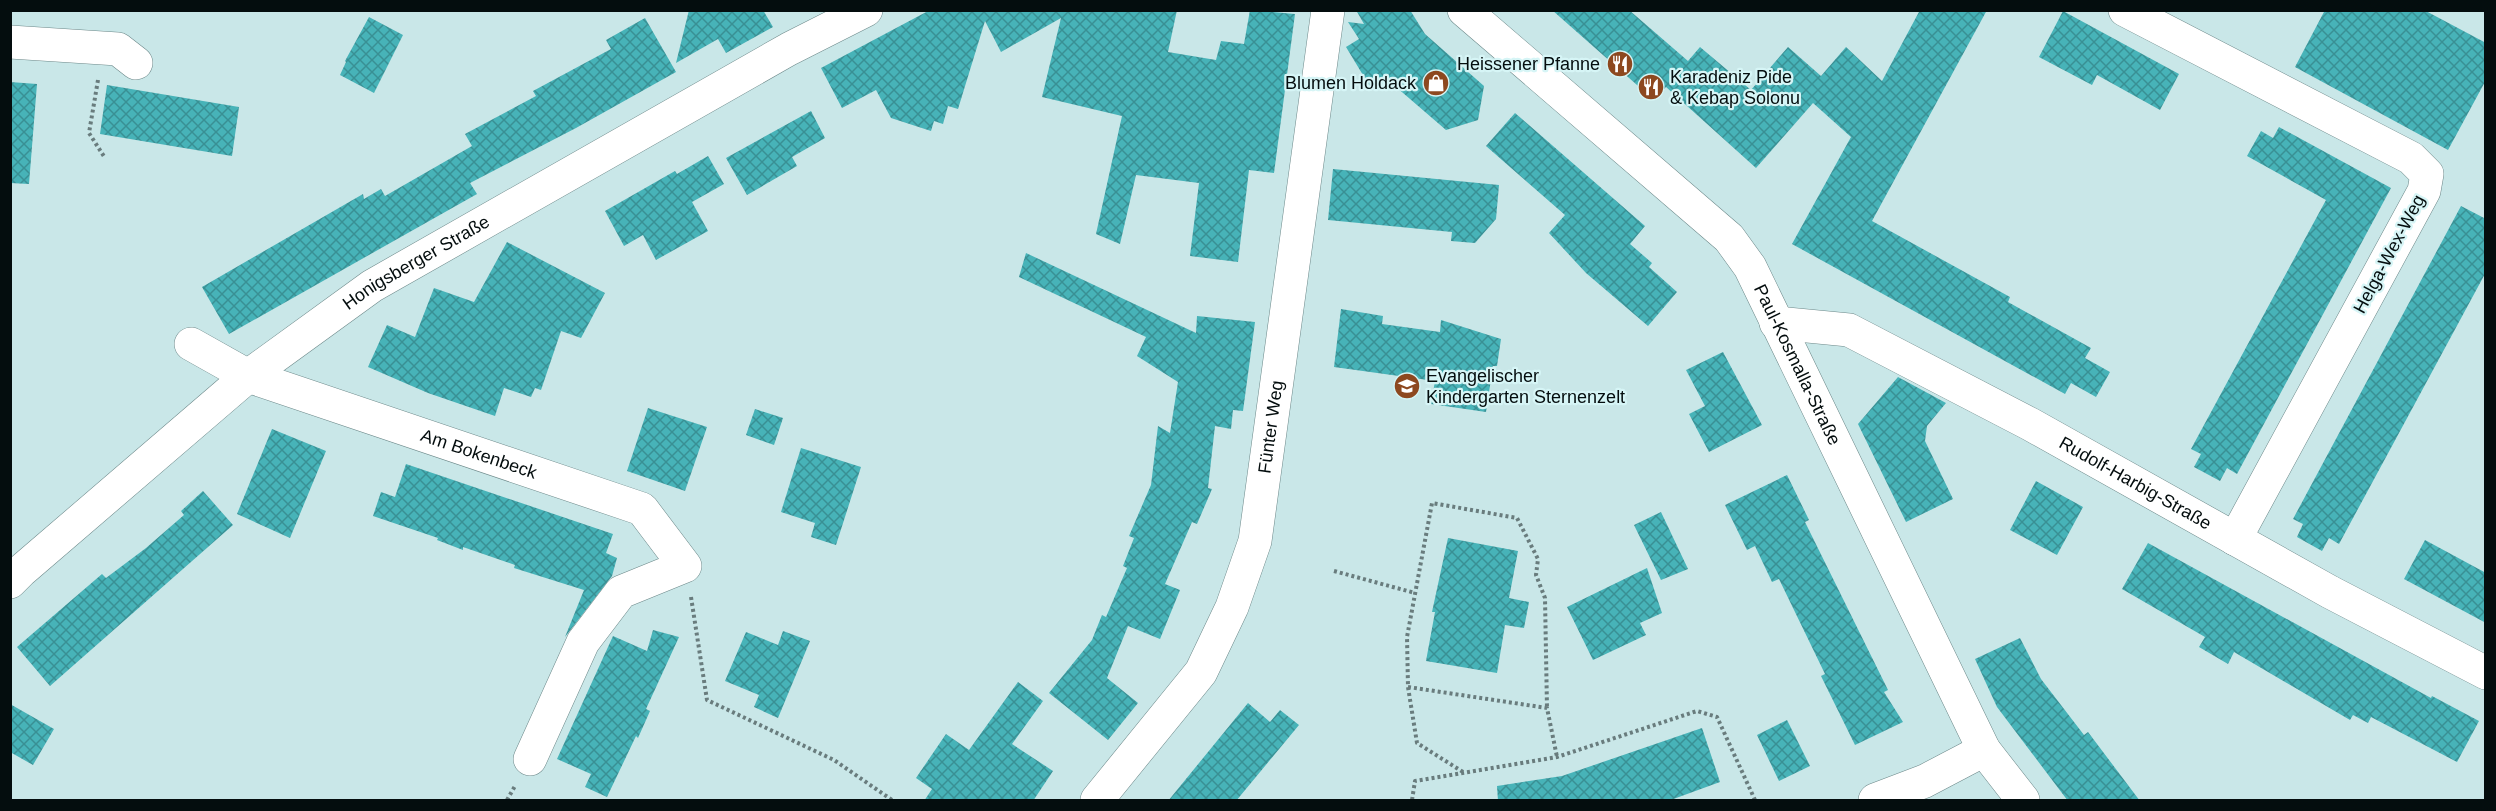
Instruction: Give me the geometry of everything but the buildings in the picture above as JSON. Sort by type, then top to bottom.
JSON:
[{"type":"street","name":"Honigsberger Straße","points":[[10,582],[248,376],[372,285],[789,49],[866,10]]},
{"type":"street","name":"Fünter Weg","points":[[1097,801],[1201,672],[1232,607],[1255,541],[1328,10]]},
{"type":"street","name":"Paul-Kosmalla-Straße","points":[[1464,10],[1729,238],[1750,267],[1984,750],[2023,801]]},
{"type":"street","name":"Helga-Wex-Weg","points":[[2125,10],[2411,158],[2427,174],[2424,191],[2235,539]]},
{"type":"street","points":[[10,42],[127,56]]},
{"type":"street","name":"Rudolf-Harbig-Straße","points":[[1776,323],[1849,330],[2030,424],[2330,592],[2486,673]]},
{"type":"street","name":"Am Bokenbeck","points":[[191,344],[248,376],[642,509],[686,566]]},
{"type":"street","points":[[531,759],[583,642],[621,592],[686,566]]},
{"type":"street","points":[[1875,801],[1924,781],[1984,750]]},
{"type":"path","points":[[105,158],[89,133],[98,79],[127,56]]},
{"type":"path","points":[[1463,772],[1417,743],[1408,687],[1407,637],[1432,503],[1517,518],[1538,559],[1536,575],[1545,598],[1547,708],[1557,757]]},
{"type":"path","points":[[686,566],[707,700],[834,760],[892,801]]},
{"type":"path","points":[[1334,571],[1415,593]]},
{"type":"path","points":[[1408,687],[1547,708]]},
{"type":"path","points":[[1412,801],[1415,781],[1557,757],[1697,711],[1717,717],[1755,801]]},
{"type":"place","name":"Heissener Pfanne","points":[[1620,64]]},
{"type":"place","name":"Blumen Holdack","points":[[1436,83]]},
{"type":"place","name":"Karadeniz Pide & Kebap Solonu","points":[[1651,87]]},
{"type":"place","name":"Evangelischer Kindergarten Sternenzelt","points":[[1407,386]]}]
